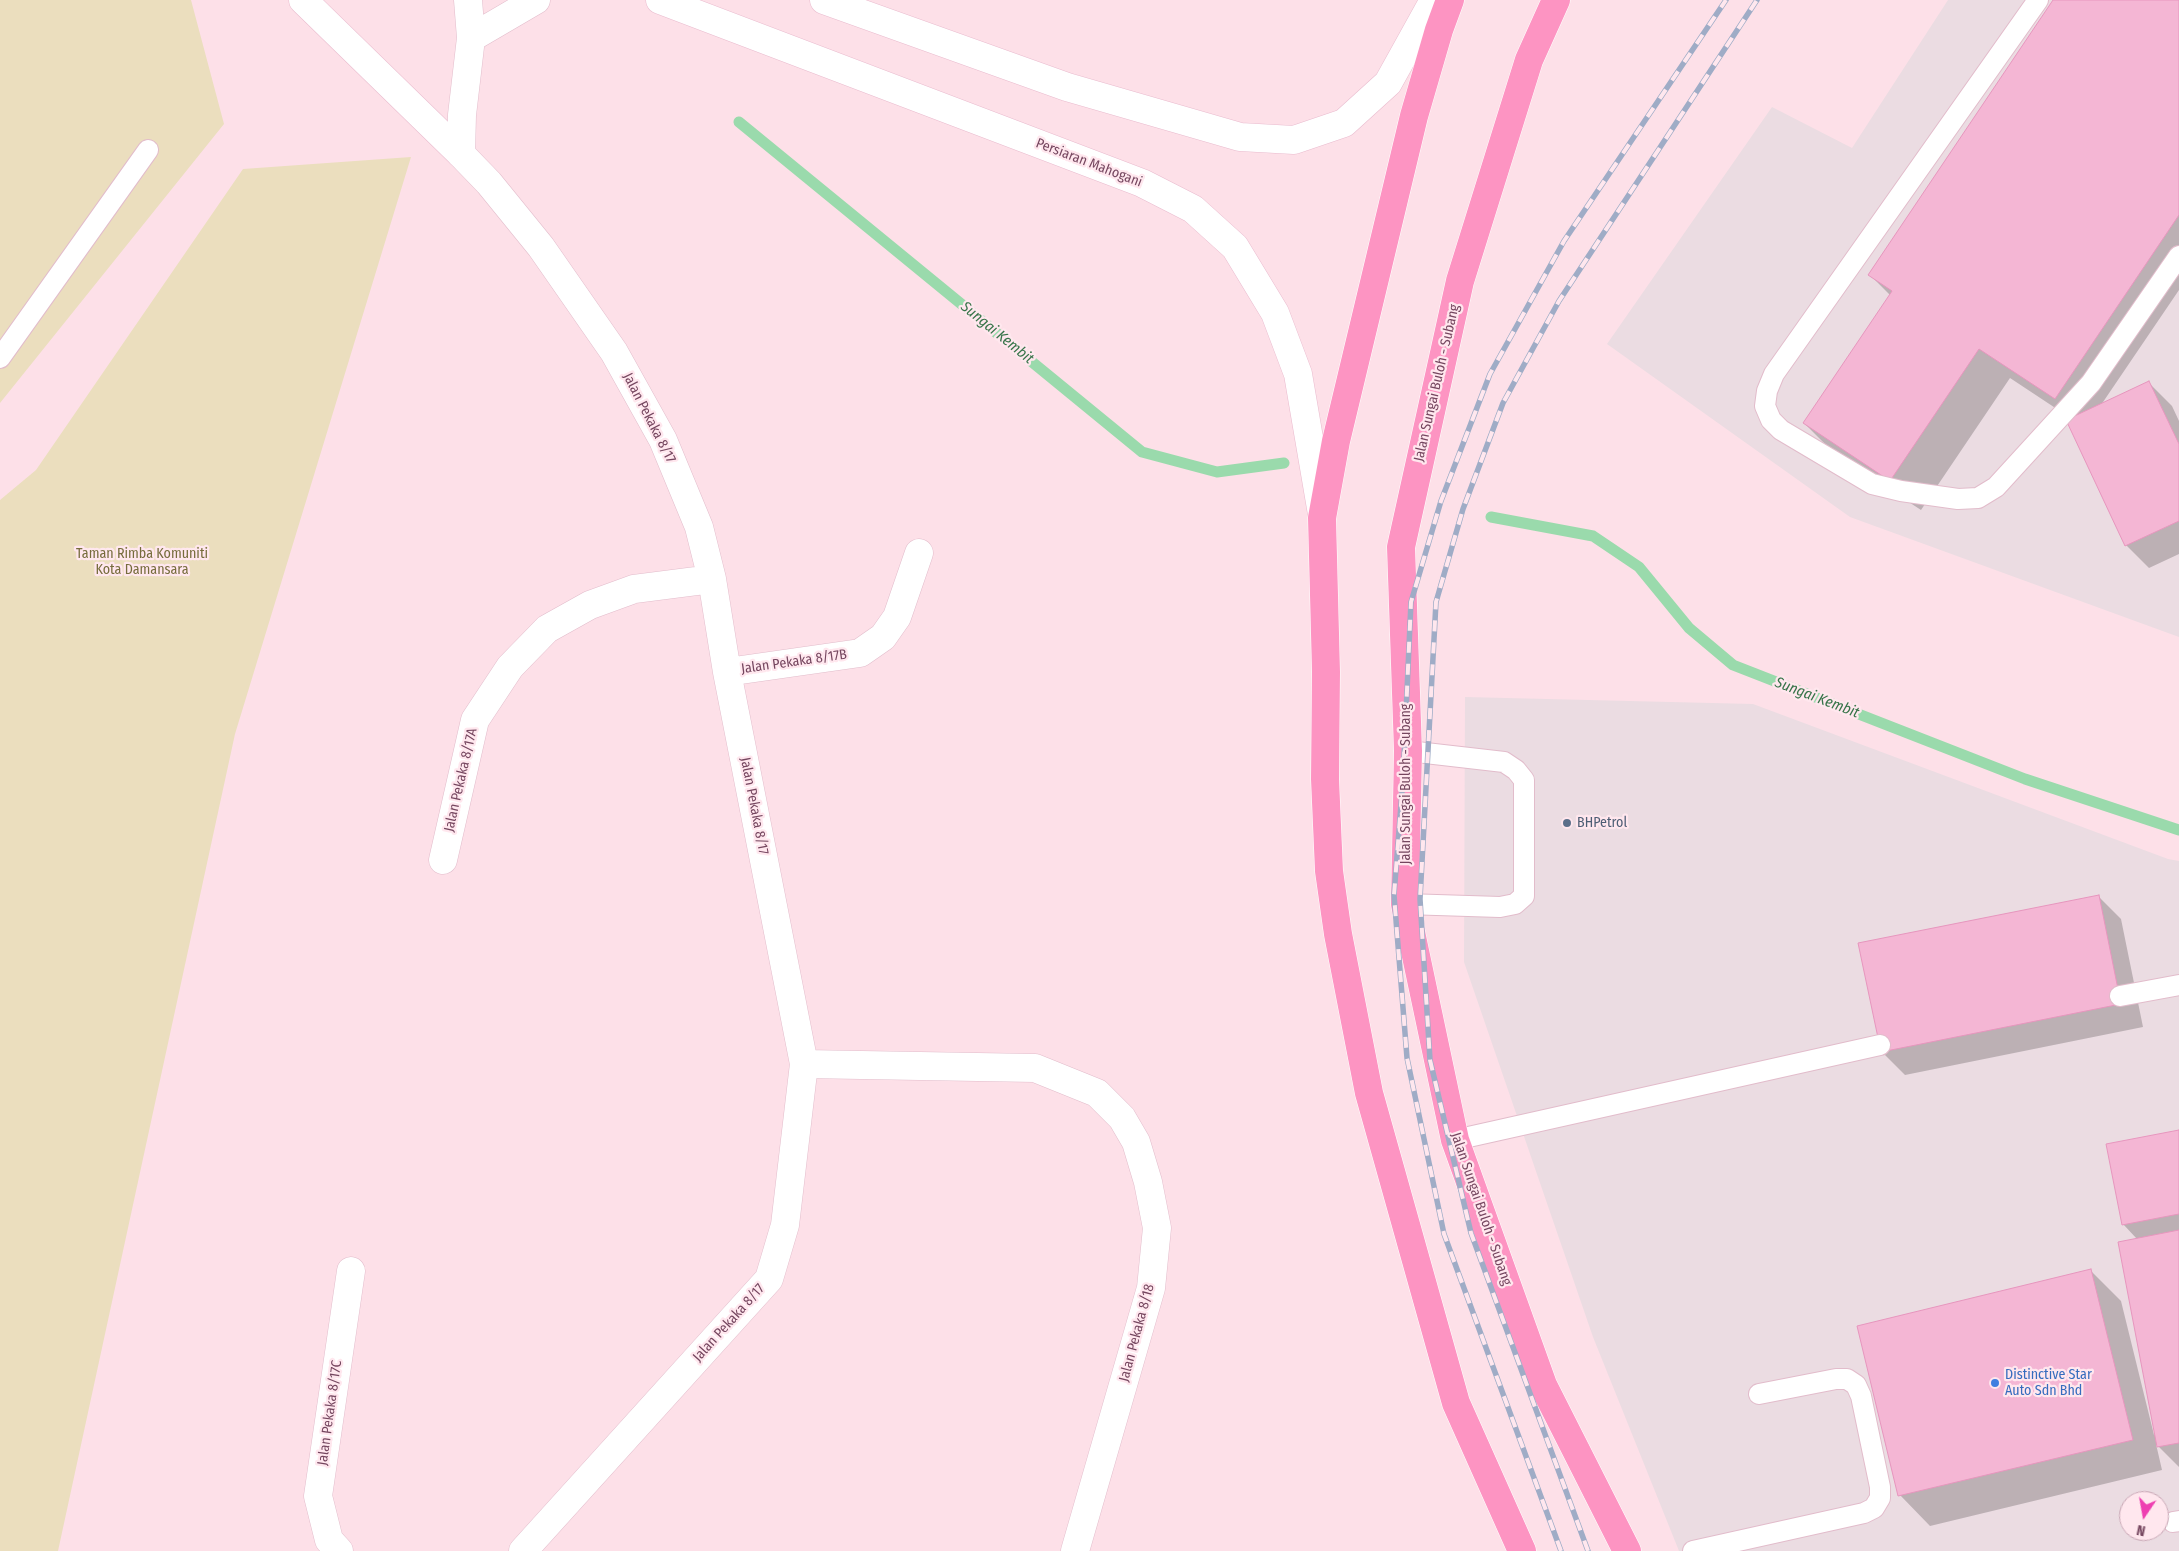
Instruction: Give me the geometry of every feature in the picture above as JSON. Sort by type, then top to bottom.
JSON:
[{"type":"highway","points":[[1450,0],[1439,30],[1414,116],[1336,441],[1322,518],[1326,672],[1325,779],[1329,871],[1369,1093],[1456,1403],[1522,1551]]},
{"type":"highway","name":"Jalan Sungai Buloh - Subang","points":[[1556,0],[1529,60],[1460,281],[1401,547],[1408,751],[1405,904],[1455,1140],[1543,1385],[1627,1551]]},
{"type":"street","name":"Jalan Pekaka 8/17","points":[[303,0],[489,183],[535,240],[614,352],[663,440],[699,527],[712,579],[727,672],[804,1064],[785,1225],[768,1279],[524,1551]]},
{"type":"street","points":[[461,154],[462,115],[471,38],[468,0]]},
{"type":"street","points":[[471,38],[536,0]]},
{"type":"street","name":"Persiaran Mahogani","points":[[660,0],[1142,183],[1192,209],[1235,247],[1275,313],[1298,374],[1322,518]]},
{"type":"street","points":[[824,0],[1067,87],[1240,138],[1294,140],[1344,123],[1388,83],[1434,0]]},
{"type":"street","name":"Jalan Pekaka 8/17B","points":[[727,672],[860,653],[883,637],[897,618],[919,553]]},
{"type":"street","name":"Jalan Pekaka 8/17A","points":[[443,860],[475,720],[510,666],[547,629],[590,605],[634,589],[712,579]]},
{"type":"street","name":"Jalan Pekaka 8/18","points":[[804,1064],[1035,1068],[1097,1093],[1122,1118],[1136,1142],[1148,1182],[1157,1228],[1152,1279],[1075,1551]]},
{"type":"street","name":"Jalan Pekaka 8/17C","points":[[339,1551],[329,1540],[318,1496],[351,1271]]},
{"type":"lane","points":[[2038,0],[1774,374],[1767,391],[1765,406],[1771,420],[1781,430],[1872,484],[1901,492],[1958,499],[1978,498],[1996,487],[2091,382],[2179,256]]},
{"type":"lane","points":[[0,358],[148,150]]},
{"type":"lane","points":[[1405,904],[1500,907],[1515,904],[1524,896],[1524,780],[1516,770],[1504,762],[1408,751]]},
{"type":"lane","points":[[2120,996],[2179,985]]},
{"type":"lane","points":[[1455,1140],[1880,1045]]},
{"type":"lane","points":[[1693,1551],[1864,1513],[1874,1508],[1880,1498],[1880,1487],[1862,1396],[1856,1385],[1847,1379],[1836,1378],[1759,1394]]},
{"type":"shaded area","points":[[1948,0],[2179,0],[2179,637],[1850,517],[1607,344],[1772,107],[1852,148]]},
{"type":"shaded area","points":[[1465,697],[1753,704],[2168,859],[2179,861],[2179,1551],[1679,1551],[1593,1337],[1464,962]]},
{"type":"green space","points":[[0,0],[191,0],[224,124],[0,403]]},
{"type":"green space","name":"Taman Rimba Komuniti Kota Damansara","points":[[411,157],[235,734],[58,1551],[0,1551],[0,500],[36,470],[243,169]]},
{"type":"building","points":[[2053,0],[2179,0],[2179,215],[2055,399],[1979,349],[1890,481],[1803,423],[1892,291],[1868,275]]},
{"type":"building","points":[[2149,381],[2179,444],[2179,521],[2125,546],[2066,420]]},
{"type":"building","points":[[2099,895],[2121,1004],[1881,1052],[1858,943]]},
{"type":"building","points":[[2179,1130],[2179,1214],[2122,1225],[2106,1144]]},
{"type":"building","points":[[2179,1230],[2179,1443],[2157,1447],[2118,1242]]},
{"type":"building","name":"Distinctive Star Auto Sdn Bhd","points":[[2091,1269],[2133,1440],[1898,1496],[1857,1326]]},
{"type":"waterway","name":"Sungai Kembit","points":[[739,122],[1142,452],[1217,472],[1284,463]]},
{"type":"waterway","name":"Sungai Kembit","points":[[1491,517],[1593,536],[1639,567],[1689,628],[1733,665],[2025,779],[2179,830]]},
{"type":"railway","points":[[1561,1551],[1444,1234],[1407,1058],[1394,895],[1403,779],[1411,602],[1441,501],[1490,374],[1564,241],[1726,0]]},
{"type":"railway","points":[[1588,1551],[1471,1233],[1430,1060],[1420,899],[1436,602],[1463,509],[1503,403],[1559,301],[1757,0]]},
{"type":"place","name":"BHPetrol","points":[[1567,823]]},
{"type":"place","name":"Distinctive Star Auto Sdn Bhd","points":[[1995,1383]]}]
